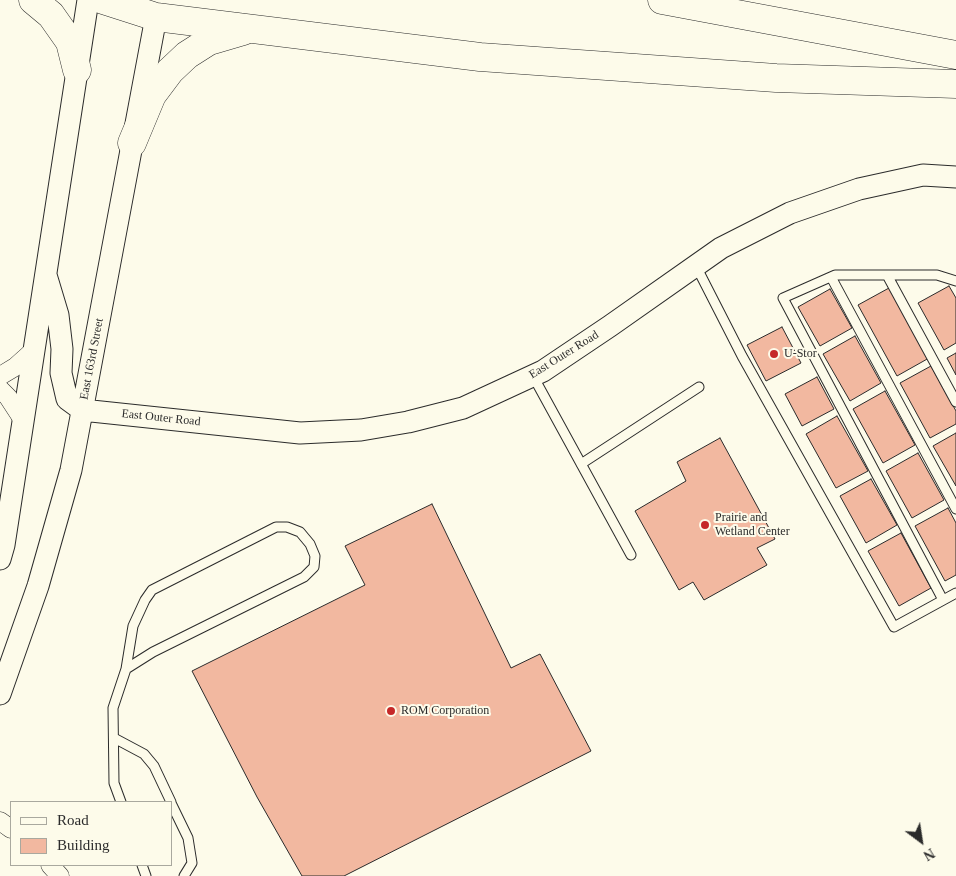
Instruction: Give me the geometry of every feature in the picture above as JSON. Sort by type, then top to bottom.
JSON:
[{"type":"highway","points":[[33,0],[51,15],[70,42],[77,70]]},
{"type":"highway","points":[[103,0],[156,17],[480,57],[776,78],[956,84]]},
{"type":"highway","points":[[662,0],[956,55]]},
{"type":"highway","points":[[132,143],[152,96],[170,71],[185,57],[209,41],[252,29]]},
{"type":"street","points":[[0,559],[4,545],[88,0]]},
{"type":"street","name":"East 163rd Street","points":[[0,694],[41,577],[71,470],[156,17]]},
{"type":"street","name":"East Outer Road","points":[[82,410],[300,433],[361,430],[408,422],[463,408],[543,371],[588,342],[721,248],[790,213],[859,189],[923,174],[956,177]]},
{"type":"street","points":[[46,275],[58,315],[62,349],[61,372],[67,399],[82,410]]},
{"type":"street","points":[[0,376],[34,350]]},
{"type":"street","points":[[0,389],[8,397],[23,420]]},
{"type":"street","points":[[51,866],[60,876]]},
{"type":"lane","points":[[696,266],[742,356],[894,627],[956,593]]},
{"type":"lane","points":[[943,600],[784,298],[835,275],[937,275],[955,283]]},
{"type":"lane","points":[[887,275],[956,402]]},
{"type":"lane","points":[[831,277],[956,509]]},
{"type":"lane","points":[[533,376],[631,555]]},
{"type":"lane","points":[[581,464],[699,387]]},
{"type":"lane","points":[[121,801],[114,783],[114,708],[126,669],[133,626],[145,600],[152,590],[276,527],[287,527],[300,532],[310,544],[315,556],[314,567],[304,577],[153,652],[126,669]]},
{"type":"lane","points":[[114,738],[144,754],[154,766],[170,801]]},
{"type":"lane","points":[[172,805],[188,838],[192,863],[184,876]]},
{"type":"building","points":[[949,286],[956,298],[956,343],[944,350],[918,303]]},
{"type":"building","points":[[889,288],[929,358],[897,376],[858,305]]},
{"type":"building","points":[[830,289],[852,328],[820,346],[798,307]]},
{"type":"building","name":"U-Stor","points":[[782,327],[801,363],[766,381],[747,345]]},
{"type":"building","points":[[855,336],[881,383],[850,401],[823,354]]},
{"type":"building","points":[[956,353],[956,375],[947,358]]},
{"type":"building","points":[[931,366],[956,411],[956,424],[930,438],[900,383]]},
{"type":"building","points":[[817,377],[834,409],[802,426],[785,394]]},
{"type":"building","points":[[885,391],[915,445],[883,463],[853,409]]},
{"type":"building","points":[[837,416],[868,471],[836,488],[806,434]]},
{"type":"building","points":[[956,433],[956,486],[933,446]]},
{"type":"building","name":"Prairie and Wetland Center","points":[[720,438],[775,539],[757,548],[767,565],[704,600],[693,582],[679,590],[635,511],[686,481],[677,462]]},
{"type":"building","points":[[918,453],[944,500],[912,518],[886,471]]},
{"type":"building","points":[[871,479],[897,525],[866,543],[840,496]]},
{"type":"building","name":"ROM Corporation","points":[[432,504],[511,668],[540,654],[591,751],[344,876],[302,876],[257,797],[192,671],[365,585],[345,546]]},
{"type":"building","points":[[948,508],[956,523],[956,575],[945,581],[915,526]]},
{"type":"building","points":[[901,533],[931,588],[899,606],[868,551]]},
{"type":"place","name":"U-Stor","points":[[774,354]]},
{"type":"place","name":"Prairie and Wetland Center","points":[[705,525]]},
{"type":"place","name":"ROM Corporation","points":[[391,711]]}]
